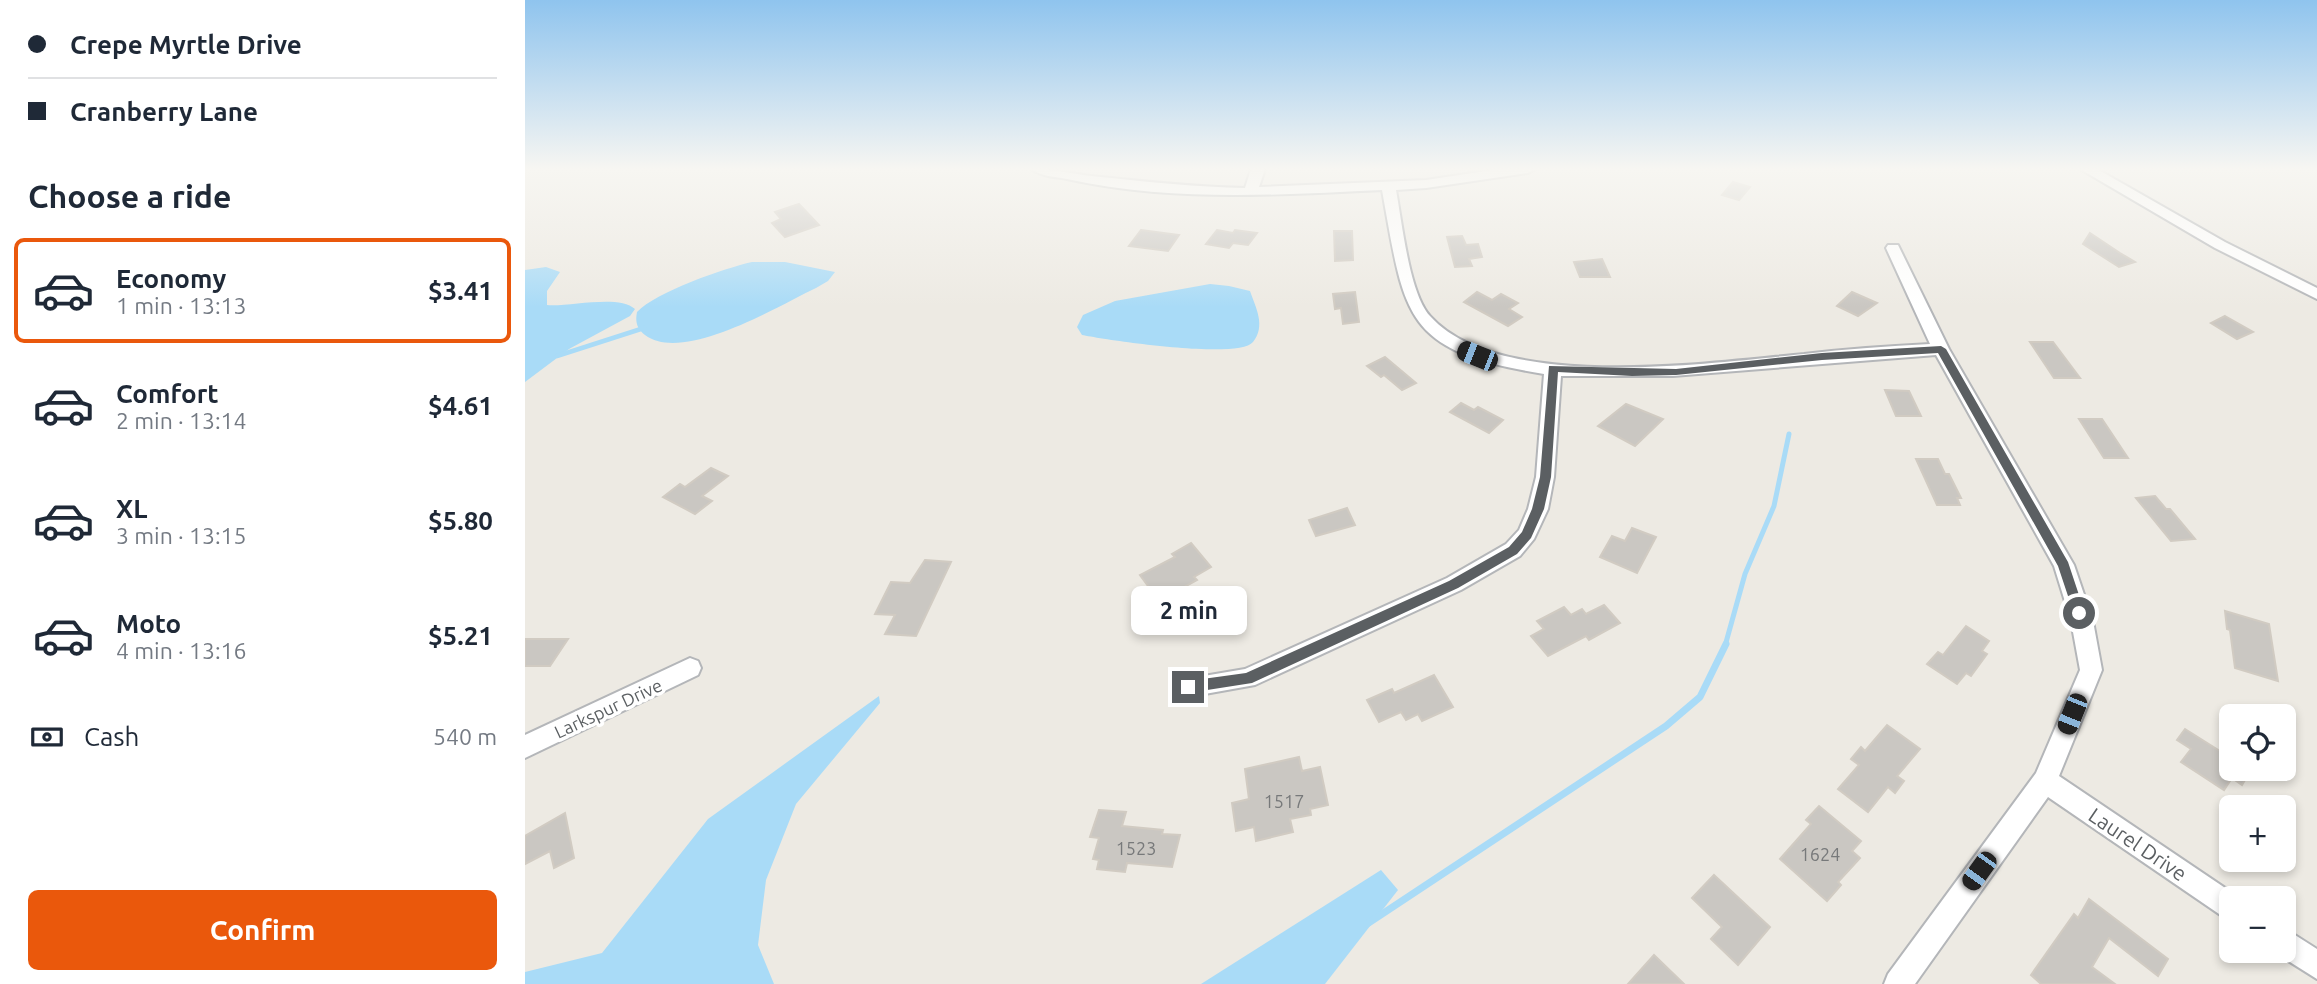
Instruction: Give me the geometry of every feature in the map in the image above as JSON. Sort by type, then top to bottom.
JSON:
[{"type":"street","points":[[1393,215],[1413,303],[1424,321],[1454,347],[1477,356],[1553,368],[1632,373],[1676,372],[1822,357],[1941,349]]},
{"type":"street","points":[[2167,215],[2220,245],[2317,293]]},
{"type":"street","points":[[1893,248],[1941,349],[2064,565],[2082,621],[2091,670],[2045,781],[1898,984]]},
{"type":"street","points":[[1188,687],[1247,678],[1454,584],[1513,550],[1527,534],[1538,509],[1545,477],[1553,368]]},
{"type":"street","name":"Larkspur Drive","points":[[525,747],[691,668]]},
{"type":"street","name":"Laurel Drive","points":[[2045,781],[2219,899]]},
{"type":"street","points":[[2296,950],[2317,965]]},
{"type":"water","points":[[752,262],[785,262],[835,272],[828,281],[779,307],[706,338],[662,342],[645,335],[638,328],[637,312],[646,304],[709,275]]},
{"type":"water","points":[[546,267],[560,272],[547,291],[547,305],[618,302],[635,309],[630,316],[569,349],[525,382],[525,270]]},
{"type":"water","points":[[1210,284],[1250,291],[1259,323],[1259,330],[1253,342],[1243,347],[1224,349],[1172,347],[1082,335],[1077,327],[1083,315],[1115,301]]},
{"type":"water","points":[[879,696],[880,703],[796,804],[766,880],[758,945],[774,984],[525,984],[525,972],[602,953],[708,819]]},
{"type":"water","points":[[1381,870],[1398,890],[1325,984],[1201,984]]},
{"type":"building","points":[[778,215],[809,215],[819,225],[785,237],[772,223],[781,219]]},
{"type":"building","points":[[1141,230],[1179,235],[1168,251],[1129,246]]},
{"type":"building","points":[[1217,230],[1257,233],[1248,245],[1233,243],[1229,248],[1206,244]]},
{"type":"building","points":[[1334,231],[1352,231],[1353,260],[1335,261]]},
{"type":"building","points":[[2090,233],[2135,262],[2119,267],[2083,244]]},
{"type":"building","points":[[1462,236],[1466,245],[1478,244],[1482,257],[1469,259],[1472,266],[1455,267],[1447,237]]},
{"type":"building","points":[[1602,259],[1610,277],[1580,277],[1574,262]]},
{"type":"building","points":[[1355,292],[1359,322],[1343,324],[1341,308],[1335,309],[1333,294]]},
{"type":"building","points":[[1477,292],[1492,300],[1501,294],[1518,303],[1509,309],[1522,317],[1508,326],[1464,302]]},
{"type":"building","points":[[1852,292],[1877,303],[1858,316],[1837,306]]},
{"type":"building","points":[[2225,316],[2253,332],[2237,339],[2211,323]]},
{"type":"building","points":[[2030,342],[2053,342],[2080,378],[2054,378]]},
{"type":"building","points":[[1385,357],[1416,383],[1402,390],[1384,375],[1381,377],[1367,366]]},
{"type":"building","points":[[1885,390],[1909,391],[1921,416],[1896,416]]},
{"type":"building","points":[[1461,403],[1474,410],[1478,407],[1503,420],[1489,433],[1450,412]]},
{"type":"building","points":[[1626,404],[1663,419],[1635,446],[1598,426]]},
{"type":"building","points":[[2079,419],[2102,419],[2128,458],[2104,458]]},
{"type":"building","points":[[1916,459],[1938,459],[1961,498],[1957,498],[1960,505],[1937,505]]},
{"type":"building","points":[[711,468],[728,476],[702,496],[712,501],[695,514],[663,497],[680,484],[685,487]]},
{"type":"building","points":[[2155,496],[2166,509],[2170,509],[2195,539],[2171,541],[2136,498]]},
{"type":"building","points":[[1347,508],[1355,525],[1316,536],[1309,520]]},
{"type":"building","points":[[1632,528],[1656,537],[1637,573],[1600,557],[1612,536],[1625,541]]},
{"type":"building","points":[[1191,543],[1211,567],[1194,577],[1197,580],[1159,601],[1140,575],[1175,557],[1172,554]]},
{"type":"building","points":[[925,560],[951,562],[916,636],[885,634],[895,615],[875,614],[891,582],[910,583]]},
{"type":"building","points":[[1604,605],[1620,623],[1589,640],[1586,636],[1548,656],[1531,636],[1544,629],[1537,621],[1564,607],[1571,615],[1582,609],[1586,614]]},
{"type":"building","points":[[2225,611],[2269,624],[2278,681],[2235,668]]},
{"type":"building","points":[[1966,626],[1989,641],[1982,651],[1987,654],[1971,676],[1966,673],[1957,684],[1927,664],[1938,652],[1943,655]]},
{"type":"building","points":[[525,639],[568,639],[550,666],[525,666]]},
{"type":"building","points":[[1434,675],[1453,707],[1422,721],[1418,714],[1406,720],[1401,712],[1379,722],[1367,700],[1392,689],[1394,693]]},
{"type":"building","points":[[1887,725],[1920,749],[1897,776],[1904,781],[1895,793],[1888,787],[1868,812],[1838,789],[1859,765],[1851,759],[1861,747],[1865,751]]},
{"type":"building","points":[[2185,729],[2219,750],[2219,781],[2230,781],[2224,790],[2181,762],[2191,749],[2177,740]]},
{"type":"building","points":[[1299,757],[1302,771],[1320,767],[1328,805],[1310,809],[1311,815],[1290,819],[1293,832],[1256,841],[1254,827],[1236,831],[1232,803],[1249,799],[1245,769]]},
{"type":"building","points":[[1819,806],[1861,841],[1852,851],[1860,858],[1838,882],[1841,885],[1827,901],[1780,859],[1811,824],[1806,820]]},
{"type":"building","points":[[1099,810],[1126,812],[1122,826],[1163,830],[1162,834],[1180,835],[1172,867],[1127,863],[1125,872],[1097,869],[1099,860],[1093,859],[1099,838],[1090,837]]},
{"type":"building","points":[[565,813],[574,858],[554,868],[550,851],[525,864],[525,836]]},
{"type":"building","points":[[1714,875],[1770,927],[1738,965],[1711,939],[1722,927],[1692,898]]},
{"type":"building","points":[[2089,899],[2168,959],[2158,976],[2109,938],[2092,967],[2115,984],[2041,984],[2031,975],[2074,914],[2078,918]]},
{"type":"building","points":[[1654,955],[1684,984],[1628,984]]},
{"type":"waterway","points":[[557,356],[644,328]]},
{"type":"waterway","points":[[1725,646],[1745,574],[1774,506],[1789,434]]},
{"type":"waterway","points":[[1367,924],[1666,726],[1700,697],[1726,644]]},
{"type":"route","points":[[1188,687],[1247,678],[1454,584],[1513,550],[1527,534],[1538,509],[1545,477],[1553,368],[1632,373],[1676,372],[1822,357],[1941,349],[2064,565],[2079,613]]}]
